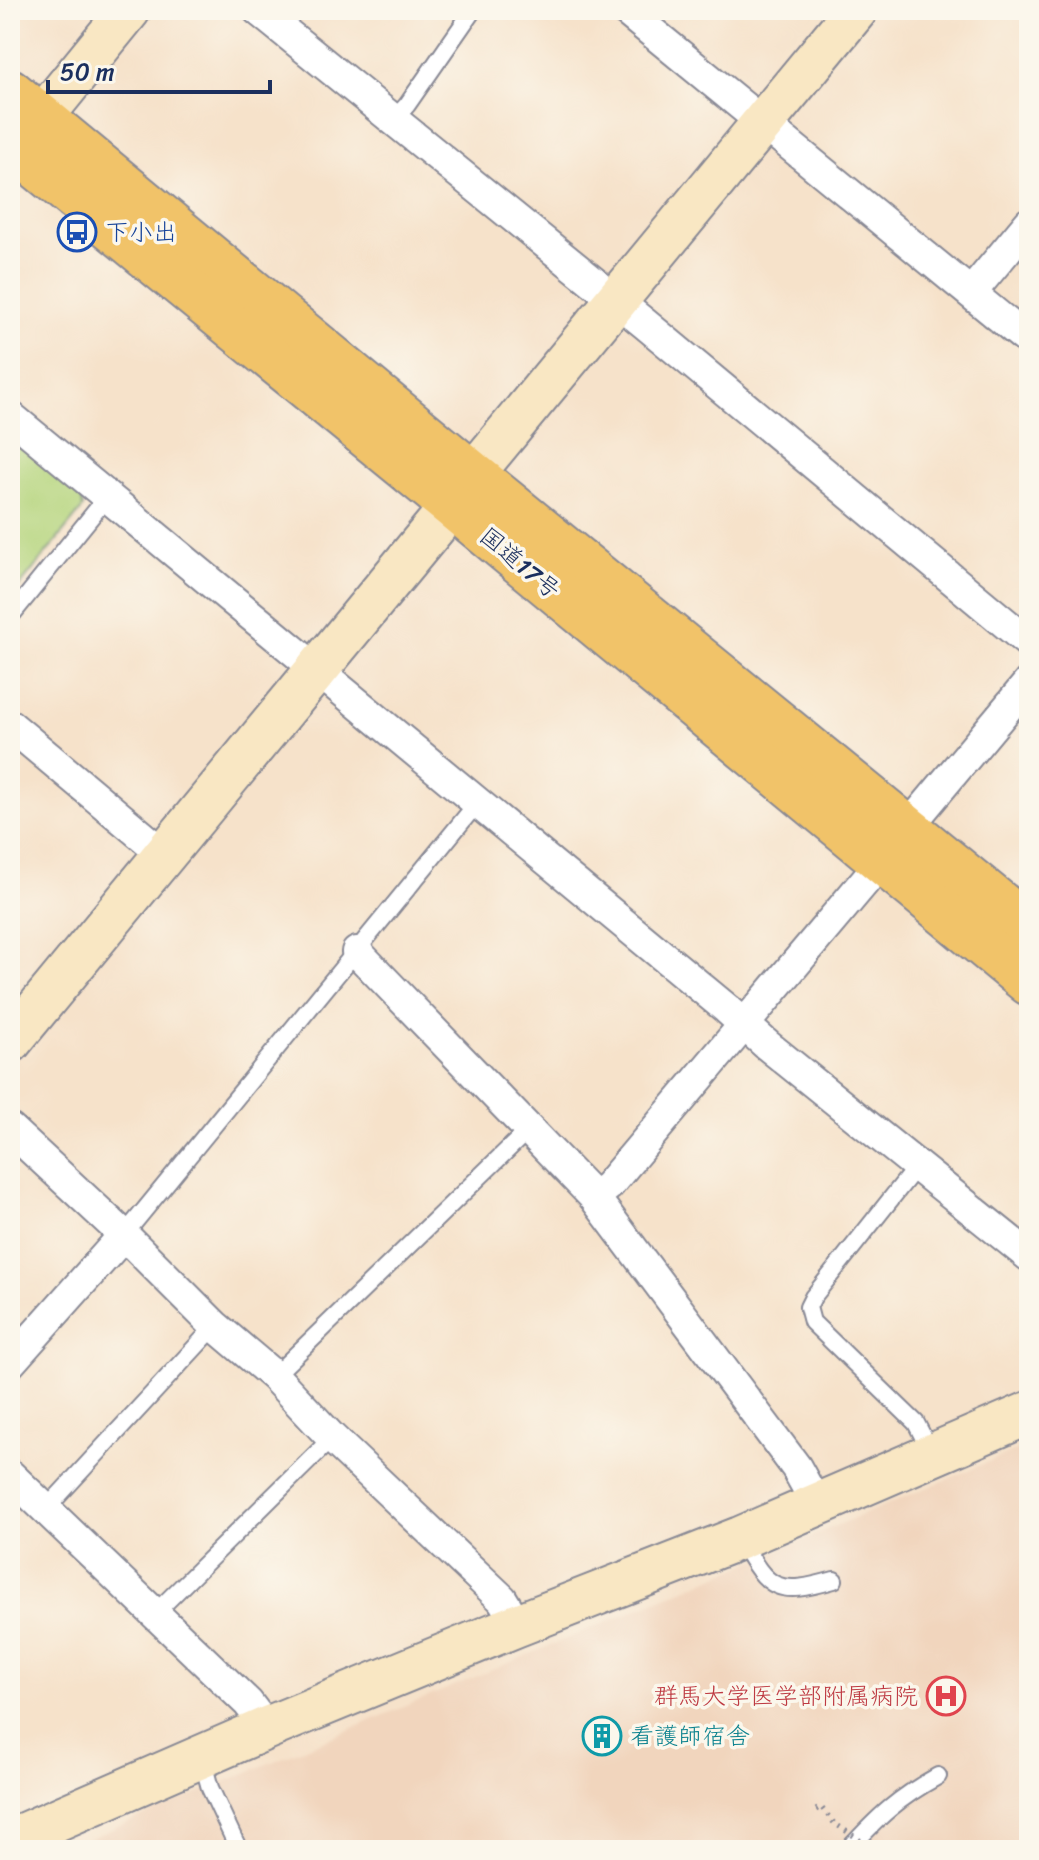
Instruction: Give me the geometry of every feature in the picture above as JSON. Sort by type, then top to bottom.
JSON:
[{"type":"highway","name":"国道17号","points":[[18,132],[462,490],[908,827],[1029,927]]},
{"type":"highway","name":"国道17号","points":[[462,490],[881,862],[1029,983]]},
{"type":"street","points":[[18,132],[129,10]]},
{"type":"street","points":[[258,10],[1029,643]]},
{"type":"street","points":[[625,10],[1029,341]]},
{"type":"street","points":[[10,1042],[856,10]]},
{"type":"street","points":[[971,293],[1029,223]]},
{"type":"street","points":[[10,416],[1029,1256]]},
{"type":"street","points":[[594,1197],[608,1186],[1029,682]]},
{"type":"street","points":[[10,725],[165,855]]},
{"type":"street","points":[[357,952],[594,1197],[796,1467],[817,1505]]},
{"type":"street","points":[[10,1129],[124,1235],[215,1326],[274,1376],[332,1438],[502,1599],[515,1626]]},
{"type":"street","points":[[10,1363],[124,1235]]},
{"type":"street","points":[[15,1828],[201,1757],[515,1626],[740,1538],[1029,1413]]},
{"type":"street","points":[[10,1475],[248,1703],[267,1728]]},
{"type":"lane","points":[[394,119],[473,10]]},
{"type":"lane","points":[[10,617],[107,497]]},
{"type":"lane","points":[[124,1235],[478,802]]},
{"type":"lane","points":[[274,1376],[529,1129]]},
{"type":"lane","points":[[917,1166],[808,1307],[812,1322],[916,1423],[932,1455]]},
{"type":"lane","points":[[45,1510],[215,1326]]},
{"type":"lane","points":[[154,1614],[332,1438]]},
{"type":"lane","points":[[740,1538],[761,1575],[781,1588],[807,1588],[834,1580]]},
{"type":"lane","points":[[201,1757],[210,1788],[239,1850]]},
{"type":"lane","points":[[848,1850],[893,1805],[938,1776]]},
{"type":"path","points":[[816,1810],[821,1807],[834,1823],[875,1850]]},
{"type":"shaded area","points":[[1029,1445],[1029,1850],[62,1850],[752,1561]]},
{"type":"green space","points":[[10,437],[81,494],[83,508],[10,598]]},
{"type":"place","name":"下小出","points":[[77,232]]},
{"type":"place","name":"群馬大学医学部附属病院","points":[[946,1696]]},
{"type":"place","name":"看護師宿舎","points":[[602,1736]]}]
